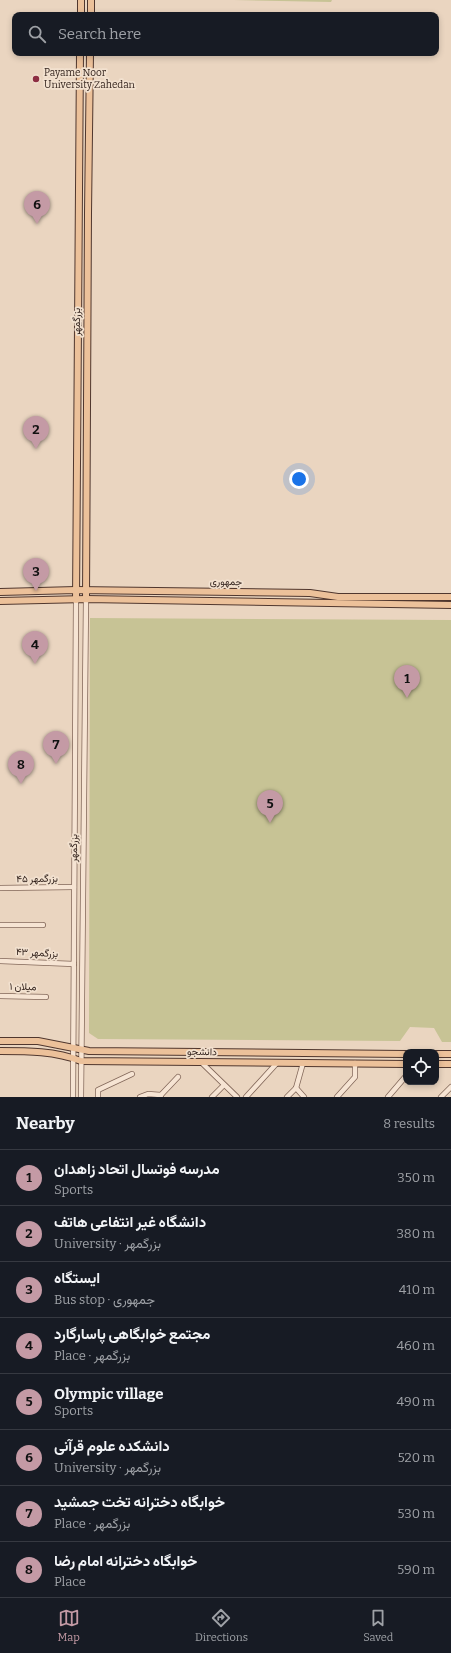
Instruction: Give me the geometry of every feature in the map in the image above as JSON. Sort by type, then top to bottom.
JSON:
[{"type":"main road","points":[[81,0],[81,12]]},
{"type":"main road","points":[[91,0],[91,12]]},
{"type":"main road","name":"بزرگمهر","points":[[76,600],[80,56]]},
{"type":"main road","name":"بزرگمهر","points":[[86,599],[90,56]]},
{"type":"main road","points":[[77,485],[87,485]]},
{"type":"main road","name":"جمهوری","points":[[0,592],[76,590],[310,593],[338,597],[451,597]]},
{"type":"main road","points":[[309,602],[310,593]]},
{"type":"main road","name":"جمهوری","points":[[0,601],[86,599],[451,605]]},
{"type":"main road","name":"دانشجو","points":[[0,1041],[38,1041],[74,1048],[81,1051],[403,1054]]},
{"type":"main road","name":"دانشجو","points":[[0,1051],[38,1051],[82,1060],[403,1064]]},
{"type":"main road","points":[[439,1054],[451,1054]]},
{"type":"main road","points":[[439,1064],[451,1064]]},
{"type":"street","name":"بزرگمهر","points":[[82,1097],[81,1051],[86,599]]},
{"type":"street","name":"بزرگمهر","points":[[73,1097],[76,600]]},
{"type":"street","points":[[75,768],[85,768]]},
{"type":"street","points":[[74,881],[83,882]]},
{"type":"street","name":"بزرگمهر ۴۵","points":[[0,888],[74,887]]},
{"type":"street","points":[[0,925],[43,925]]},
{"type":"street","name":"بزرگمهر ۴۳","points":[[0,961],[74,964]]},
{"type":"street","name":"میلان ۱","points":[[0,996],[46,997]]},
{"type":"street","points":[[201,1062],[237,1097]]},
{"type":"street","points":[[246,1097],[277,1062]]},
{"type":"street","points":[[287,1097],[296,1088],[303,1063]]},
{"type":"street","points":[[337,1097],[355,1077],[355,1063]]},
{"type":"street","points":[[98,1097],[98,1090],[132,1074]]},
{"type":"street","points":[[140,1097],[148,1094],[160,1096],[178,1077]]},
{"type":"street","points":[[388,1097],[403,1080]]},
{"type":"street","points":[[212,1097],[224,1085]]},
{"type":"street","points":[[442,1097],[451,1087]]},
{"type":"street","points":[[296,1088],[304,1097]]},
{"type":"shaded area","points":[[234,0],[332,0],[331,2]]},
{"type":"shaded area","points":[[90,618],[451,620],[451,1042],[442,1042],[434,1028],[410,1027],[400,1041],[98,1039],[89,1033]]},
{"type":"place","name":"Payame Noor University Zahedan","points":[[36,79]]},
{"type":"place","name":"دانشکده علوم قرآنی","points":[[37,224]]},
{"type":"place","name":"دانشگاه غیر انتفاعی هاتف","points":[[36,449]]},
{"type":"place","name":"ایستگاه","points":[[36,591]]},
{"type":"place","name":"مجتمع خوابگاهی پاسارگارد","points":[[35,664]]},
{"type":"place","name":"مدرسه فوتسال اتحاد زاهدان","points":[[407,698]]},
{"type":"place","name":"خوابگاه دخترانه تخت جمشید","points":[[56,764]]},
{"type":"place","name":"خوابگاه دخترانه امام رضا","points":[[21,784]]},
{"type":"place","name":"Olympic village","points":[[270,823]]}]
